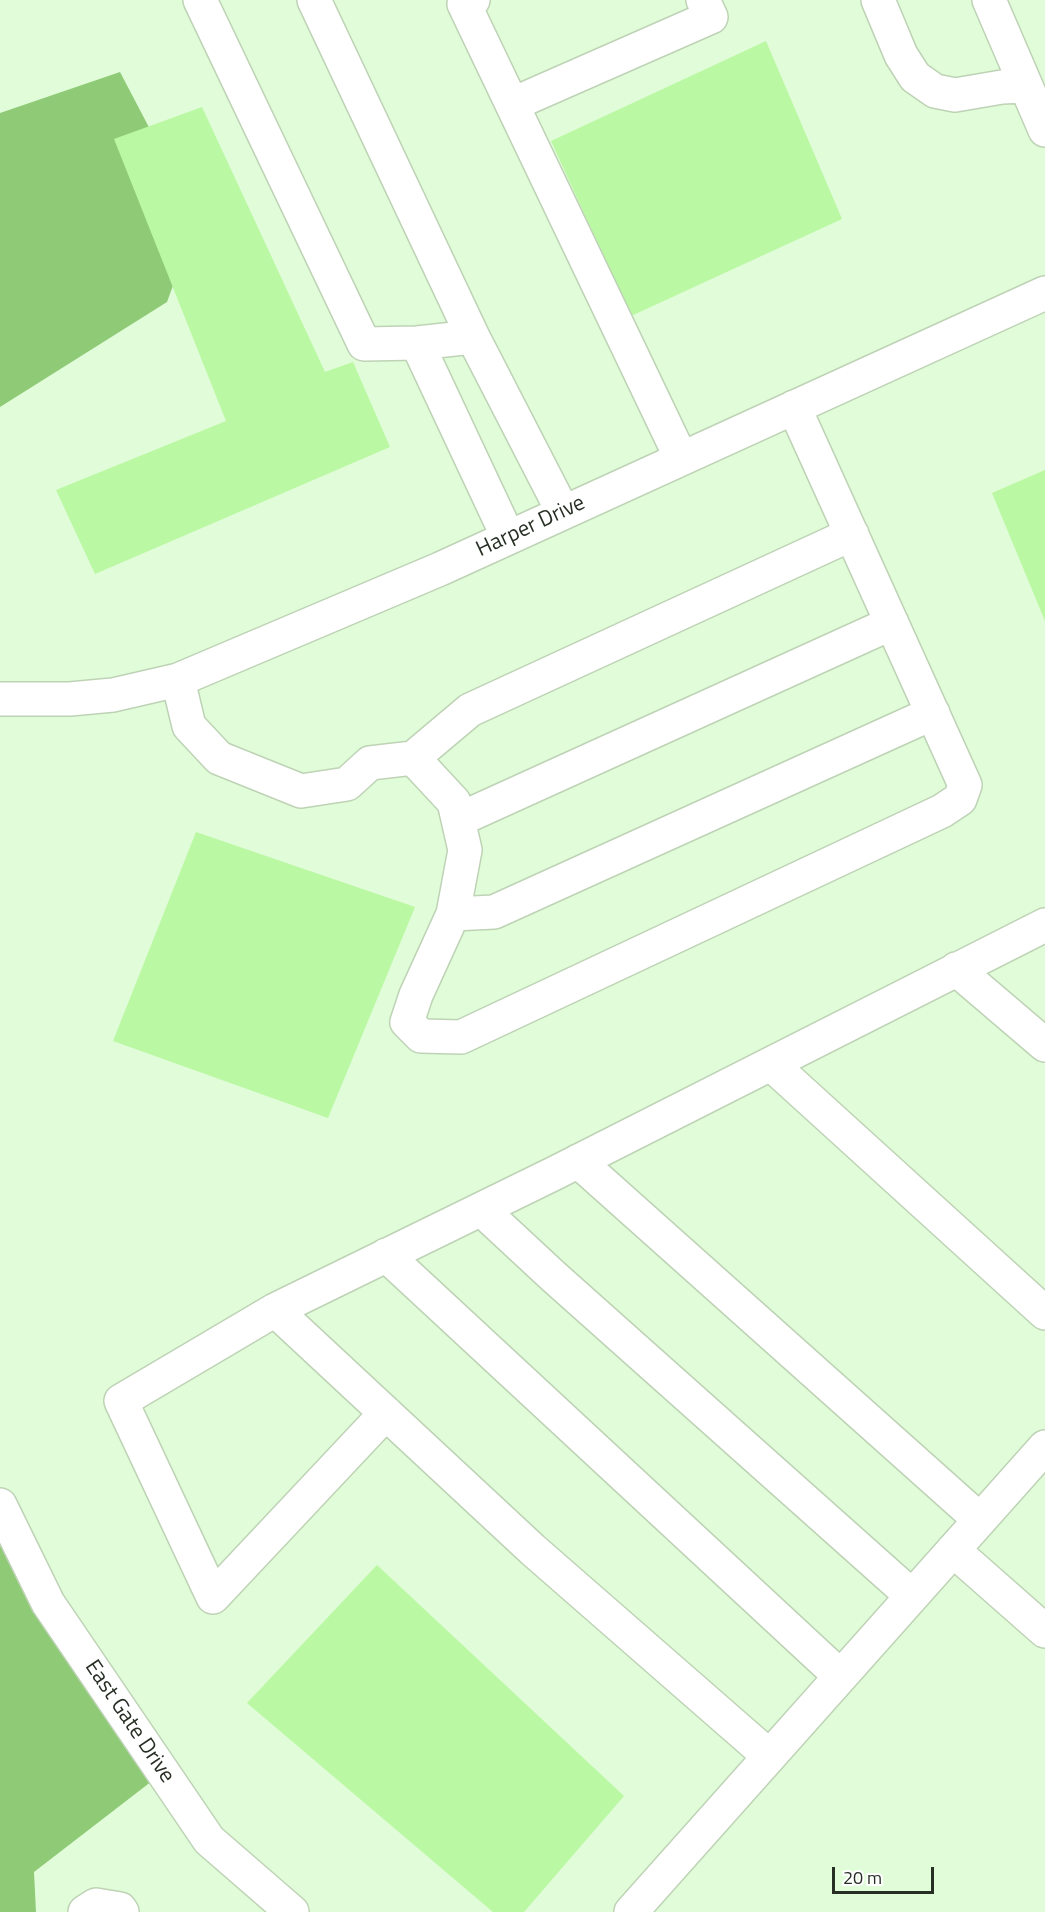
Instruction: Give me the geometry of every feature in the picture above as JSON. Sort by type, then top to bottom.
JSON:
[{"type":"street","points":[[200,0],[364,344],[417,343],[472,337]]},
{"type":"street","points":[[314,0],[472,337],[563,512]]},
{"type":"street","points":[[473,0],[464,4],[681,458]]},
{"type":"street","points":[[513,104],[711,17],[703,0]]},
{"type":"street","points":[[878,0],[901,55],[915,77],[935,91],[955,95],[1002,87],[1026,86]]},
{"type":"street","points":[[988,0],[1045,130]]},
{"type":"street","name":"Harper Drive","points":[[0,699],[70,699],[102,696],[178,680],[440,569],[1045,293]]},
{"type":"street","points":[[417,343],[508,537]]},
{"type":"street","points":[[413,758],[454,802],[465,850],[453,914],[416,995],[407,1022],[421,1036],[461,1037],[942,811],[960,799],[965,785],[794,407]]},
{"type":"street","points":[[178,680],[189,726],[219,758],[301,791],[347,784],[370,764],[413,758],[470,710],[852,534]]},
{"type":"street","points":[[458,820],[892,623]]},
{"type":"street","points":[[453,914],[494,912],[933,714]]},
{"type":"street","points":[[386,1413],[213,1597],[121,1401],[275,1310],[482,1210],[1045,925]]},
{"type":"street","points":[[956,969],[1045,1045]]},
{"type":"street","points":[[771,1064],[1045,1312]]},
{"type":"street","points":[[578,1161],[980,1520]]},
{"type":"street","points":[[482,1210],[912,1596]]},
{"type":"street","points":[[386,1255],[840,1676]]},
{"type":"street","points":[[275,1310],[533,1550],[769,1756]]},
{"type":"street","points":[[631,1912],[1045,1447]]},
{"type":"street","name":"East Gate Drive","points":[[0,1505],[48,1603],[209,1840],[292,1912]]},
{"type":"street","points":[[953,1550],[1045,1631]]},
{"type":"street","points":[[85,1912],[96,1905],[120,1909],[122,1912]]},
{"type":"shaded area","points":[[0,0],[1045,0],[1045,1912],[0,1912]]},
{"type":"green space","points":[[120,72],[197,219],[167,302],[0,407],[0,113]]},
{"type":"green space","points":[[0,1541],[152,1781],[34,1872],[36,1912],[0,1912]]},
{"type":"building","points":[[766,41],[842,219],[631,316],[551,141]]},
{"type":"building","points":[[202,107],[325,372],[353,362],[390,447],[95,574],[56,490],[226,421],[114,139]]},
{"type":"building","points":[[1045,470],[1045,621],[992,493]]},
{"type":"building","points":[[196,832],[415,907],[328,1118],[113,1041]]},
{"type":"building","points":[[377,1565],[624,1796],[524,1912],[493,1912],[247,1703]]}]
